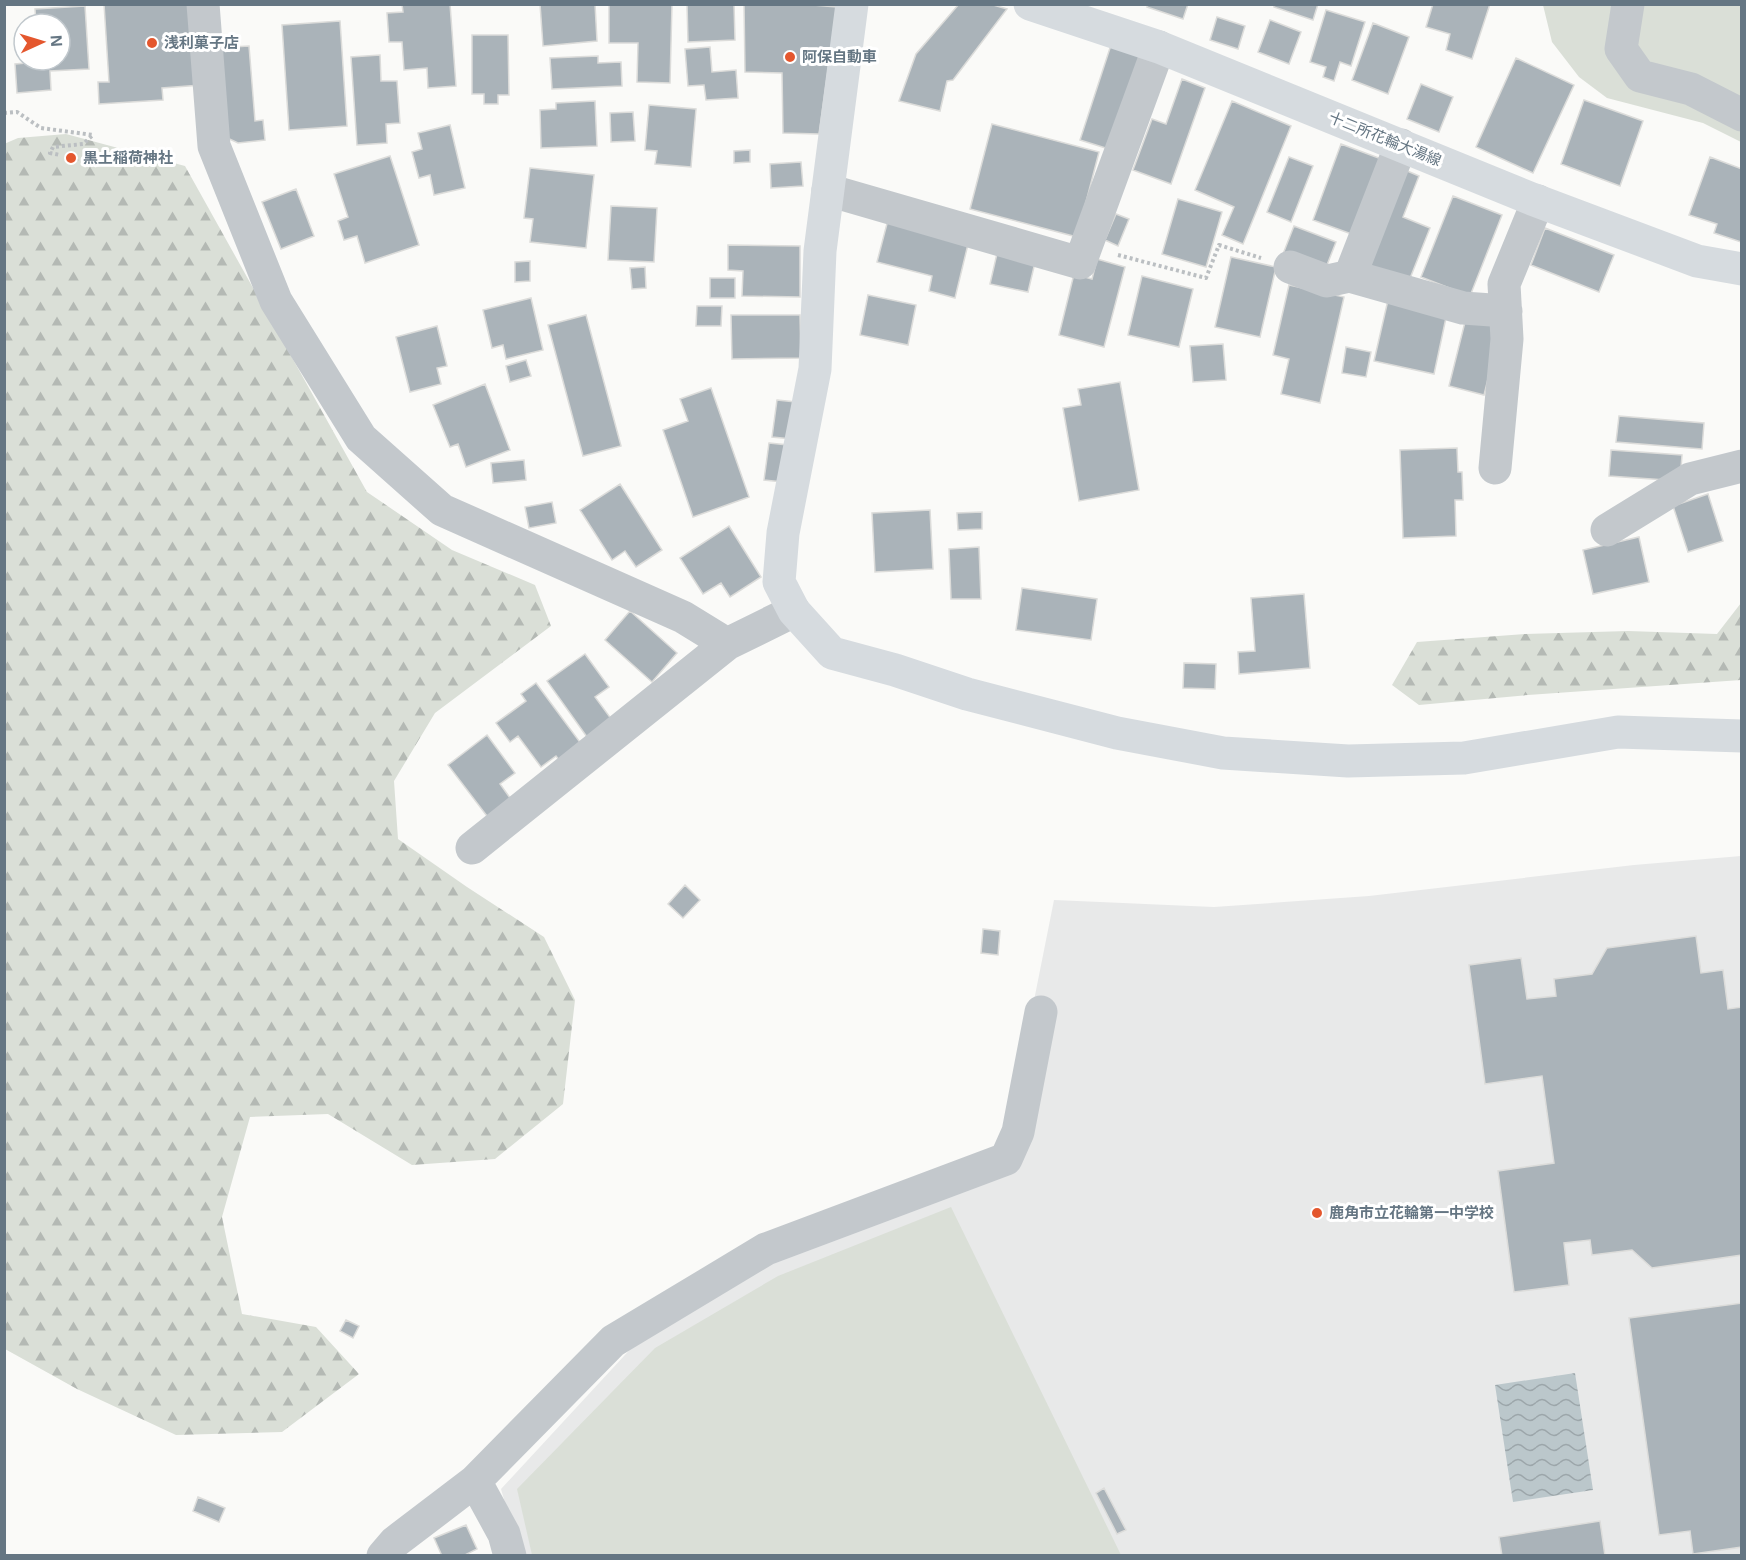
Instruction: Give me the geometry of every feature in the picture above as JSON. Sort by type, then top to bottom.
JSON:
[{"type":"street","points":[[203,4],[214,146],[276,301],[361,438],[442,510],[683,617],[727,644]]},
{"type":"street","points":[[852,4],[820,250],[815,369],[783,533],[779,582],[794,611],[832,653],[895,670],[967,694],[1117,733],[1222,753],[1347,760],[1464,758],[1618,732],[1742,736]]},
{"type":"street","points":[[1628,4],[1621,49],[1640,76],[1691,89],[1742,115]]},
{"type":"street","name":"十二所花輪大湯線","points":[[1034,5],[1159,47],[1538,201],[1697,261],[1742,269]]},
{"type":"street","points":[[828,190],[1080,262],[1159,47]]},
{"type":"street","points":[[1350,276],[1401,145]]},
{"type":"street","points":[[1495,468],[1507,339],[1504,284],[1538,201]]},
{"type":"street","points":[[1290,267],[1327,281],[1350,276],[1463,308],[1506,311]]},
{"type":"street","points":[[1607,530],[1689,479],[1742,466]]},
{"type":"street","points":[[472,848],[727,644],[794,611]]},
{"type":"street","points":[[383,1556],[395,1542],[475,1481],[613,1341],[766,1249],[1006,1159],[1018,1132],[1041,1012]]},
{"type":"street","points":[[475,1481],[504,1534],[510,1556]]},
{"type":"path","points":[[4,113],[17,112],[41,128],[93,135],[83,144],[52,147],[50,153],[60,155]]},
{"type":"path","points":[[1086,247],[1206,278],[1220,245],[1290,267]]},
{"type":"shaded area","name":"鹿角市立花輪第一中学校","points":[[1741,856],[1741,1555],[520,1555],[501,1489],[636,1343],[770,1259],[1015,1168],[1010,1121],[1054,900],[1214,907],[1369,896],[1634,865]]},
{"type":"green space","points":[[1543,5],[1741,5],[1741,142],[1703,123],[1607,98],[1579,77],[1552,42]]},
{"type":"green space","points":[[66,134],[185,166],[367,492],[452,550],[535,585],[551,626],[435,713],[394,781],[398,839],[544,937],[575,1000],[563,1104],[495,1159],[412,1165],[328,1114],[250,1117],[222,1217],[242,1314],[316,1327],[359,1374],[282,1432],[176,1435],[77,1389],[5,1349],[4,144],[18,138]]},
{"type":"green space","points":[[1741,603],[1741,680],[1419,705],[1392,685],[1417,642],[1525,634],[1628,631],[1717,634]]},
{"type":"green space","points":[[951,1207],[1121,1555],[532,1555],[517,1489],[655,1348],[778,1276]]},
{"type":"water","points":[[1575,1373],[1593,1490],[1513,1502],[1495,1385]]},
{"type":"building","name":"浅利菓子店","points":[[104,4],[196,4],[201,85],[162,88],[163,100],[99,104],[98,82],[109,82]]},
{"type":"building","points":[[402,4],[450,4],[456,86],[428,88],[427,68],[404,70],[402,42],[389,42],[387,13],[403,12]]},
{"type":"building","points":[[540,4],[595,4],[597,41],[543,46]]},
{"type":"building","points":[[609,4],[672,4],[670,83],[637,82],[638,43],[609,43]]},
{"type":"building","points":[[687,4],[734,4],[735,40],[688,42]]},
{"type":"building","name":"阿保自動車","points":[[744,4],[801,4],[837,7],[819,134],[783,133],[782,73],[745,72]]},
{"type":"building","points":[[959,4],[990,4],[1007,9],[953,80],[947,81],[940,111],[899,101],[916,54]]},
{"type":"building","points":[[1148,4],[1188,4],[1183,19],[1147,7]]},
{"type":"building","points":[[1274,4],[1318,4],[1313,20],[1274,7]]},
{"type":"building","points":[[1433,4],[1490,4],[1472,59],[1446,50],[1450,34],[1426,27]]},
{"type":"building","points":[[85,6],[89,69],[72,70],[72,12],[35,12],[35,9]]},
{"type":"building","points":[[1326,10],[1365,22],[1351,66],[1340,62],[1334,81],[1323,77],[1326,67],[1310,62]]},
{"type":"building","points":[[1217,17],[1245,26],[1238,49],[1210,40]]},
{"type":"building","points":[[1270,20],[1301,32],[1289,64],[1258,52]]},
{"type":"building","points":[[340,21],[347,126],[289,130],[282,25]]},
{"type":"building","points":[[1373,23],[1409,37],[1388,94],[1352,80]]},
{"type":"building","points":[[472,35],[508,35],[509,95],[498,95],[498,104],[484,104],[484,94],[472,94]]},
{"type":"building","points":[[1111,45],[1142,55],[1112,150],[1080,140]]},
{"type":"building","points":[[249,46],[255,121],[263,120],[265,140],[238,143],[223,136],[216,48]]},
{"type":"building","points":[[710,47],[712,72],[736,70],[738,98],[706,100],[704,85],[688,86],[685,49]]},
{"type":"building","points":[[380,55],[381,81],[397,81],[400,123],[386,124],[387,143],[357,145],[351,57]]},
{"type":"building","points":[[598,56],[598,63],[621,62],[622,86],[552,89],[550,58]]},
{"type":"building","points":[[1516,58],[1574,85],[1533,173],[1476,147]]},
{"type":"building","points":[[16,72],[50,72],[51,90],[17,93]]},
{"type":"building","points":[[1182,79],[1205,88],[1171,184],[1133,170],[1152,119],[1166,124]]},
{"type":"building","points":[[1421,84],[1453,97],[1439,132],[1407,119]]},
{"type":"building","points":[[1584,100],[1643,121],[1620,186],[1561,164]]},
{"type":"building","points":[[595,101],[597,146],[541,148],[540,110],[556,109],[556,103]]},
{"type":"building","points":[[1232,101],[1291,126],[1243,244],[1222,235],[1234,207],[1195,190]]},
{"type":"building","points":[[649,105],[696,109],[691,167],[655,164],[657,151],[645,150]]},
{"type":"building","points":[[633,112],[635,141],[611,142],[610,113]]},
{"type":"building","points":[[992,124],[1099,152],[1077,237],[970,209]]},
{"type":"building","points":[[450,125],[465,188],[434,195],[430,175],[419,178],[412,152],[422,149],[418,133]]},
{"type":"building","points":[[1341,144],[1384,160],[1357,236],[1313,220]]},
{"type":"building","points":[[750,150],[750,162],[734,163],[734,151]]},
{"type":"building","name":"黒土稲荷神社","points":[[67,153],[76,155],[74,162],[65,160]]},
{"type":"building","points":[[390,156],[419,245],[365,263],[357,236],[344,240],[338,221],[348,217],[334,174]]},
{"type":"building","points":[[1289,157],[1313,166],[1291,222],[1267,212]]},
{"type":"building","points":[[1710,157],[1742,169],[1741,242],[1714,233],[1717,224],[1689,215]]},
{"type":"building","points":[[801,162],[803,186],[771,188],[770,164]]},
{"type":"building","points":[[530,168],[594,175],[586,248],[530,242],[533,219],[524,218]]},
{"type":"building","points":[[1405,170],[1419,176],[1403,217],[1430,228],[1407,286],[1366,269]]},
{"type":"building","points":[[296,189],[314,236],[281,249],[262,202]]},
{"type":"building","points":[[1453,196],[1502,215],[1470,296],[1421,277]]},
{"type":"building","points":[[1178,199],[1222,212],[1206,267],[1162,254]]},
{"type":"building","points":[[611,206],[657,208],[654,262],[608,260]]},
{"type":"building","points":[[1116,214],[1129,219],[1118,246],[1105,240]]},
{"type":"building","points":[[889,216],[970,236],[955,298],[929,291],[932,276],[877,262]]},
{"type":"building","points":[[1294,226],[1336,242],[1325,270],[1283,254]]},
{"type":"building","points":[[1545,228],[1614,255],[1599,292],[1531,265]]},
{"type":"building","points":[[728,245],[800,246],[800,297],[742,296],[743,271],[728,270]]},
{"type":"building","points":[[999,245],[1037,254],[1028,292],[990,284]]},
{"type":"building","points":[[1231,257],[1276,267],[1260,337],[1215,327]]},
{"type":"building","points":[[1097,259],[1125,267],[1104,347],[1059,335],[1074,274],[1092,279]]},
{"type":"building","points":[[530,261],[530,281],[515,282],[515,262]]},
{"type":"building","points":[[645,267],[646,288],[632,289],[630,268]]},
{"type":"building","points":[[1142,276],[1193,289],[1179,347],[1128,335]]},
{"type":"building","points":[[710,278],[735,278],[735,298],[710,298]]},
{"type":"building","points":[[1289,285],[1344,297],[1320,403],[1281,394],[1289,359],[1273,355]]},
{"type":"building","points":[[868,295],[916,305],[908,345],[860,335]]},
{"type":"building","points":[[531,298],[543,350],[506,359],[503,345],[492,348],[483,310]]},
{"type":"building","points":[[1388,300],[1447,313],[1434,374],[1374,361]]},
{"type":"building","points":[[697,306],[722,306],[721,326],[696,326]]},
{"type":"building","points":[[586,315],[621,446],[583,456],[548,325]]},
{"type":"building","points":[[731,315],[800,315],[801,358],[732,359]]},
{"type":"building","points":[[1466,318],[1501,327],[1484,395],[1449,386]]},
{"type":"building","points":[[437,326],[447,366],[437,368],[441,384],[410,392],[396,337]]},
{"type":"building","points":[[1223,344],[1226,380],[1193,382],[1190,346]]},
{"type":"building","points":[[1346,347],[1371,352],[1366,377],[1342,373]]},
{"type":"building","points":[[526,360],[531,376],[510,382],[506,366]]},
{"type":"building","points":[[1120,382],[1139,490],[1079,501],[1063,408],[1081,405],[1078,389]]},
{"type":"building","points":[[485,384],[510,450],[466,467],[458,444],[450,447],[433,405]]},
{"type":"building","points":[[711,388],[749,497],[693,517],[663,430],[688,421],[680,399]]},
{"type":"building","points":[[777,400],[796,402],[792,439],[772,437]]},
{"type":"building","points":[[1619,416],[1704,423],[1702,449],[1616,442]]},
{"type":"building","points":[[769,443],[788,445],[783,482],[764,480]]},
{"type":"building","points":[[1457,448],[1458,472],[1462,472],[1463,500],[1455,500],[1456,536],[1403,538],[1400,450]]},
{"type":"building","points":[[1611,450],[1682,455],[1680,481],[1609,476]]},
{"type":"building","points":[[524,460],[526,480],[493,483],[491,463]]},
{"type":"building","points":[[620,484],[662,550],[636,567],[625,551],[612,560],[580,510]]},
{"type":"building","points":[[1708,494],[1723,541],[1688,552],[1673,506]]},
{"type":"building","points":[[552,502],[556,523],[529,528],[525,507]]},
{"type":"building","points":[[930,510],[933,569],[875,572],[872,513]]},
{"type":"building","points":[[982,512],[982,529],[958,530],[957,513]]},
{"type":"building","points":[[729,526],[761,577],[730,597],[721,583],[703,594],[680,558]]},
{"type":"building","points":[[1639,537],[1649,582],[1593,594],[1583,550]]},
{"type":"building","points":[[979,547],[981,599],[951,599],[949,549]]},
{"type":"building","points":[[1022,588],[1097,599],[1091,640],[1016,630]]},
{"type":"building","points":[[1304,594],[1310,668],[1239,674],[1238,652],[1255,651],[1251,598]]},
{"type":"building","points":[[630,611],[677,653],[652,682],[605,640]]},
{"type":"building","points":[[585,654],[609,687],[595,697],[612,720],[587,737],[547,681]]},
{"type":"building","points":[[1184,663],[1216,664],[1215,689],[1183,688]]},
{"type":"building","points":[[536,683],[585,749],[563,765],[556,756],[541,767],[518,736],[510,742],[496,723],[526,701],[521,694]]},
{"type":"building","points":[[487,735],[515,773],[500,784],[513,802],[490,820],[448,765]]},
{"type":"building","points":[[685,885],[700,900],[683,918],[668,904]]},
{"type":"building","points":[[983,929],[1000,931],[998,955],[981,953]]},
{"type":"building","points":[[1696,936],[1701,973],[1723,970],[1728,1009],[1742,1007],[1742,1255],[1652,1268],[1632,1250],[1592,1255],[1590,1240],[1564,1243],[1569,1285],[1514,1292],[1498,1171],[1554,1163],[1542,1076],[1485,1084],[1469,965],[1521,958],[1527,999],[1556,996],[1554,979],[1592,974],[1607,948]]},
{"type":"building","points":[[1742,1303],[1742,1547],[1693,1554],[1690,1531],[1659,1535],[1629,1318]]},
{"type":"building","points":[[346,1320],[359,1326],[353,1338],[340,1331]]},
{"type":"building","points":[[1104,1488],[1126,1530],[1117,1534],[1096,1493]]},
{"type":"building","points":[[198,1497],[225,1508],[219,1522],[193,1511]]},
{"type":"building","points":[[1600,1521],[1605,1556],[1502,1556],[1499,1537]]},
{"type":"building","points":[[466,1525],[477,1549],[463,1556],[442,1556],[434,1538]]},
{"type":"place","name":"浅利菓子店","points":[[152,43]]},
{"type":"place","name":"阿保自動車","points":[[790,57]]},
{"type":"place","name":"黒土稲荷神社","points":[[71,158]]},
{"type":"place","name":"鹿角市立花輪第一中学校","points":[[1317,1213]]}]
